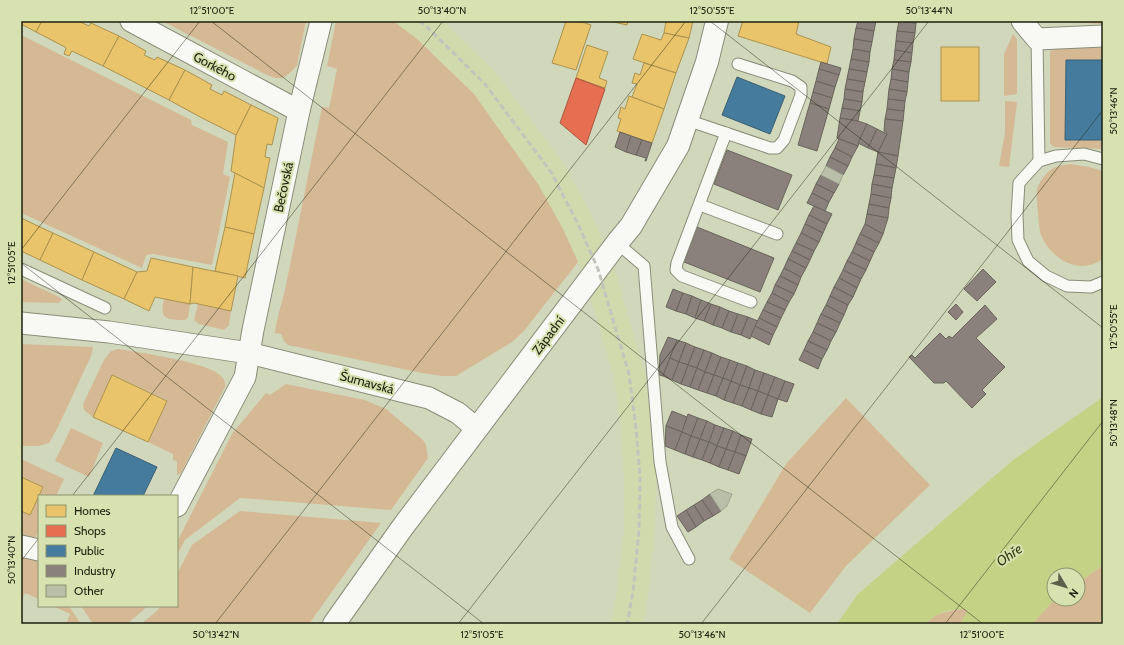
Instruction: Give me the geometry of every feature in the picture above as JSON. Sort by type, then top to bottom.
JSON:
[{"type":"street","name":"Gorkého","points":[[131,21],[299,111]]},
{"type":"street","name":"Bečovská","points":[[249,353],[299,111],[321,21]]},
{"type":"street","name":"Západní","points":[[334,624],[402,528],[631,226],[678,146],[707,62],[716,21]]},
{"type":"street","points":[[1022,21],[1037,39],[1103,36]]},
{"type":"street","name":"Šumavská","points":[[21,323],[109,332],[249,353],[428,398],[458,413],[477,429]]},
{"type":"street","points":[[178,504],[245,377],[249,353]]},
{"type":"street","points":[[21,546],[38,550]]},
{"type":"lane","points":[[1037,39],[1039,161]]},
{"type":"lane","points":[[687,120],[770,148],[777,148],[784,140],[801,94],[801,87],[792,81],[738,64]]},
{"type":"lane","points":[[726,133],[677,263],[676,270],[682,276],[751,302]]},
{"type":"lane","points":[[1103,159],[1084,154],[1056,156],[1039,161],[1019,183],[1016,216],[1018,240],[1028,261],[1046,276],[1067,286],[1091,287],[1103,282]]},
{"type":"lane","points":[[700,204],[777,234]]},
{"type":"lane","points":[[617,243],[644,266],[660,462],[672,527],[689,559]]},
{"type":"lane","points":[[21,269],[105,308]]},
{"type":"shaded area","points":[[162,21],[306,21],[297,65],[283,78],[275,78]]},
{"type":"shaded area","points":[[336,21],[393,21],[417,39],[474,94],[538,184],[563,229],[578,262],[524,331],[512,342],[456,376],[442,376],[422,373],[288,345],[284,341],[281,334],[275,333],[322,107],[329,108],[337,69],[327,66]]},
{"type":"shaded area","points":[[393,21],[443,21],[497,74],[564,164],[591,215],[613,264],[644,370],[652,426],[656,476],[655,531],[643,624],[611,624],[617,590],[624,529],[624,477],[621,429],[614,377],[583,273],[563,229],[474,94],[417,39]]},
{"type":"shaded area","points":[[1049,21],[1103,21],[1103,24]]},
{"type":"shaded area","points":[[1013,34],[1017,39],[1017,94],[1004,96],[1004,54]]},
{"type":"shaded area","points":[[21,35],[191,120],[192,125],[228,142],[223,174],[230,177],[212,265],[153,254],[146,255],[142,268],[21,213]]},
{"type":"shaded area","points":[[1058,48],[1103,48],[1103,149],[1053,147],[1050,143],[1050,51]]},
{"type":"shaded area","points":[[1005,101],[1017,102],[1009,167],[999,166],[1005,133]]},
{"type":"shaded area","points":[[1070,164],[1103,171],[1103,259],[1094,264],[1085,266],[1075,265],[1059,258],[1046,244],[1041,235],[1039,226],[1037,189],[1039,183],[1052,169],[1058,166]]},
{"type":"shaded area","points":[[21,279],[59,297],[62,300],[59,303],[21,302]]},
{"type":"shaded area","points":[[164,299],[190,304],[188,318],[185,320],[173,320],[166,317],[162,311]]},
{"type":"shaded area","points":[[198,304],[231,311],[229,325],[224,330],[199,324],[194,320]]},
{"type":"shaded area","points":[[21,344],[93,347],[91,356],[58,427],[49,443],[38,446],[21,446]]},
{"type":"shaded area","points":[[119,349],[175,359],[205,367],[216,372],[224,379],[225,387],[181,473],[177,475],[177,461],[173,460],[173,454],[148,442],[167,400],[112,375],[93,417],[84,410],[83,405],[85,400],[104,360],[111,351]]},
{"type":"shaded area","points":[[286,384],[365,400],[386,409],[423,440],[426,445],[428,458],[391,510],[240,498],[185,540],[178,553],[178,540],[232,434],[266,393],[270,395]]},
{"type":"shaded area","points":[[846,398],[930,485],[846,566],[810,613],[729,559],[786,464]]},
{"type":"shaded area","points":[[71,428],[103,443],[89,477],[55,461]]},
{"type":"shaded area","points":[[21,459],[64,479],[56,495],[39,495],[43,487],[21,477]]},
{"type":"shaded area","points":[[38,498],[38,532],[33,542],[21,536],[21,511],[30,515]]},
{"type":"shaded area","points":[[240,511],[381,523],[309,624],[141,624],[160,607],[178,607],[178,572],[192,545]]},
{"type":"shaded area","points":[[21,550],[38,558],[38,599],[25,593],[21,602]]},
{"type":"shaded area","points":[[1103,565],[1103,624],[1032,624],[1048,607],[1086,607],[1086,577]]},
{"type":"shaded area","points":[[55,607],[70,607],[81,624],[66,624],[70,614]]},
{"type":"shaded area","points":[[82,607],[147,607],[127,624],[93,624]]},
{"type":"shaded area","points":[[966,609],[967,612],[960,624],[925,624],[937,615]]},
{"type":"water","name":"Ohře","points":[[1103,397],[1103,565],[1086,577],[1086,567],[1046,567],[1046,607],[1048,607],[1032,624],[960,624],[967,612],[966,609],[944,612],[925,624],[837,624],[858,594],[1013,460]]},
{"type":"building: Homes","points":[[21,21],[42,21],[36,32],[21,24]]},
{"type":"building: Homes","points":[[42,21],[78,21],[89,26],[91,23],[119,36],[103,66],[72,51],[69,56],[64,54],[65,47],[36,32]]},
{"type":"building: Homes","points":[[566,21],[579,21],[591,25],[576,70],[552,63]]},
{"type":"building: Homes","points":[[609,21],[628,21],[627,25]]},
{"type":"building: Homes","points":[[666,21],[693,21],[689,38],[664,33]]},
{"type":"building: Homes","points":[[743,21],[799,21],[796,34],[831,47],[827,64],[738,36]]},
{"type":"building: Homes","points":[[664,33],[689,38],[676,73],[633,59],[642,34],[661,40]]},
{"type":"building: Homes","points":[[119,36],[146,51],[144,55],[155,60],[157,57],[185,70],[169,100],[103,66]]},
{"type":"building: Homes","points":[[587,45],[608,52],[599,78],[607,81],[605,88],[576,78]]},
{"type":"building: Homes","points":[[941,47],[979,47],[979,101],[941,101]]},
{"type":"building: Homes","points":[[644,63],[676,73],[664,109],[632,97],[637,84],[632,83],[635,73],[640,75]]},
{"type":"building: Homes","points":[[185,70],[212,85],[210,89],[222,95],[224,91],[251,105],[236,135],[169,100]]},
{"type":"building: Homes","points":[[629,96],[664,109],[652,143],[617,131],[621,119],[618,118],[621,107],[625,109]]},
{"type":"building: Homes","points":[[251,105],[278,118],[272,145],[267,144],[265,157],[270,158],[264,188],[231,171],[236,135]]},
{"type":"building: Homes","points":[[235,173],[264,188],[254,234],[225,227]]},
{"type":"building: Homes","points":[[21,218],[53,233],[40,260],[21,251]]},
{"type":"building: Homes","points":[[225,227],[254,234],[245,278],[215,271]]},
{"type":"building: Homes","points":[[53,233],[94,252],[82,280],[40,260]]},
{"type":"building: Homes","points":[[94,252],[137,272],[124,299],[82,280]]},
{"type":"building: Homes","points":[[151,258],[193,267],[190,304],[155,297],[149,311],[124,299],[137,272],[147,271]]},
{"type":"building: Homes","points":[[193,267],[238,276],[231,311],[194,303],[190,304]]},
{"type":"building: Homes","points":[[112,375],[167,401],[148,442],[93,417]]},
{"type":"building: Homes","points":[[21,477],[43,487],[30,515],[21,511]]},
{"type":"building: Shops","points":[[576,78],[605,89],[586,145],[560,123]]},
{"type":"building: Public","points":[[1066,60],[1103,60],[1103,140],[1065,140]]},
{"type":"building: Public","points":[[737,77],[785,96],[770,134],[722,115]]},
{"type":"building: Public","points":[[116,448],[157,467],[143,495],[93,495]]},
{"type":"building: Industry","points":[[858,21],[876,21],[874,31],[856,28]]},
{"type":"building: Industry","points":[[899,21],[916,23],[915,33],[897,31]]},
{"type":"building: Industry","points":[[900,21],[916,21],[916,23]]},
{"type":"building: Industry","points":[[856,28],[874,31],[872,42],[854,39]]},
{"type":"building: Industry","points":[[897,31],[915,33],[913,43],[896,41]]},
{"type":"building: Industry","points":[[854,39],[872,42],[870,52],[853,49]]},
{"type":"building: Industry","points":[[896,41],[913,43],[912,53],[895,50]]},
{"type":"building: Industry","points":[[853,49],[870,52],[869,62],[851,59]]},
{"type":"building: Industry","points":[[895,50],[912,53],[911,62],[894,60]]},
{"type":"building: Industry","points":[[851,59],[869,62],[867,72],[849,69]]},
{"type":"building: Industry","points":[[894,60],[911,62],[909,72],[892,69]]},
{"type":"building: Industry","points":[[821,62],[841,68],[839,75],[819,69]]},
{"type":"building: Industry","points":[[819,69],[839,75],[835,87],[816,81]]},
{"type":"building: Industry","points":[[849,69],[867,72],[865,82],[847,79]]},
{"type":"building: Industry","points":[[892,69],[909,72],[908,82],[891,79]]},
{"type":"building: Industry","points":[[847,79],[865,82],[863,92],[845,89]]},
{"type":"building: Industry","points":[[891,79],[908,82],[907,92],[889,89]]},
{"type":"building: Industry","points":[[816,81],[835,87],[832,98],[813,92]]},
{"type":"building: Industry","points":[[845,89],[863,92],[862,102],[844,99]]},
{"type":"building: Industry","points":[[889,89],[907,92],[905,101],[888,99]]},
{"type":"building: Industry","points":[[813,92],[832,98],[829,109],[810,103]]},
{"type":"building: Industry","points":[[844,99],[862,102],[860,111],[842,108]]},
{"type":"building: Industry","points":[[888,99],[905,101],[904,111],[887,109]]},
{"type":"building: Industry","points":[[810,103],[829,109],[817,151],[798,145]]},
{"type":"building: Industry","points":[[842,108],[860,111],[858,121],[840,118]]},
{"type":"building: Industry","points":[[887,109],[904,111],[903,121],[885,119]]},
{"type":"building: Industry","points":[[840,118],[867,124],[858,146],[837,138]]},
{"type":"building: Industry","points":[[885,119],[903,121],[898,156],[878,152],[887,133],[884,131]]},
{"type":"building: Industry","points":[[867,124],[877,129],[868,148],[858,143]]},
{"type":"building: Industry","points":[[877,129],[887,134],[878,152],[868,148]]},
{"type":"building: Industry","points":[[620,132],[631,136],[626,152],[615,147]]},
{"type":"building: Industry","points":[[631,136],[642,140],[636,155],[626,152]]},
{"type":"building: Industry","points":[[839,139],[858,146],[852,157],[835,148]]},
{"type":"building: Industry","points":[[642,140],[652,143],[646,161],[646,158],[636,155]]},
{"type":"building: Industry","points":[[835,148],[852,157],[848,166],[830,157]]},
{"type":"building: Industry","points":[[727,150],[792,175],[778,210],[714,184]]},
{"type":"building: Industry","points":[[878,152],[898,156],[896,168],[876,164]]},
{"type":"building: Industry","points":[[830,157],[848,166],[843,175],[826,166]]},
{"type":"building: Industry","points":[[876,164],[896,168],[894,178],[874,175]]},
{"type":"building: Industry","points":[[821,175],[839,184],[834,193],[816,184]]},
{"type":"building: Industry","points":[[874,175],[894,178],[892,188],[872,184]]},
{"type":"building: Industry","points":[[816,184],[834,193],[829,202],[812,193]]},
{"type":"building: Industry","points":[[872,184],[892,188],[891,198],[871,194]]},
{"type":"building: Industry","points":[[812,193],[829,202],[825,211],[807,203]]},
{"type":"building: Industry","points":[[871,194],[891,198],[889,208],[869,204]]},
{"type":"building: Industry","points":[[869,204],[889,208],[888,218],[867,214]]},
{"type":"building: Industry","points":[[814,206],[832,214],[827,224],[809,215]]},
{"type":"building: Industry","points":[[867,214],[888,218],[883,234],[865,224]]},
{"type":"building: Industry","points":[[809,215],[827,224],[823,233],[805,224]]},
{"type":"building: Industry","points":[[805,224],[823,233],[819,242],[801,233]]},
{"type":"building: Industry","points":[[865,224],[883,234],[879,243],[860,234]]},
{"type":"building: Industry","points":[[697,227],[774,258],[760,292],[684,262]]},
{"type":"building: Industry","points":[[801,233],[819,242],[814,251],[796,243]]},
{"type":"building: Industry","points":[[860,234],[879,243],[874,252],[856,243]]},
{"type":"building: Industry","points":[[796,243],[814,251],[810,260],[792,251]]},
{"type":"building: Industry","points":[[856,243],[874,252],[870,261],[852,252]]},
{"type":"building: Industry","points":[[792,251],[810,260],[806,268],[788,259]]},
{"type":"building: Industry","points":[[852,252],[870,261],[866,270],[847,261]]},
{"type":"building: Industry","points":[[788,259],[806,268],[801,277],[784,268]]},
{"type":"building: Industry","points":[[847,261],[866,270],[861,279],[843,270]]},
{"type":"building: Industry","points":[[784,268],[801,277],[798,285],[780,276]]},
{"type":"building: Industry","points":[[983,269],[996,282],[977,301],[964,289]]},
{"type":"building: Industry","points":[[843,270],[861,279],[857,288],[839,278]]},
{"type":"building: Industry","points":[[780,276],[798,285],[794,294],[775,285]]},
{"type":"building: Industry","points":[[839,278],[857,288],[853,297],[834,287]]},
{"type":"building: Industry","points":[[775,285],[794,294],[789,302],[772,293]]},
{"type":"building: Industry","points":[[834,287],[853,297],[848,305],[830,296]]},
{"type":"building: Industry","points":[[673,289],[683,293],[676,311],[666,307]]},
{"type":"building: Industry","points":[[683,293],[692,296],[686,314],[676,311]]},
{"type":"building: Industry","points":[[772,293],[789,302],[785,310],[767,302]]},
{"type":"building: Industry","points":[[692,296],[701,300],[695,318],[686,314]]},
{"type":"building: Industry","points":[[830,296],[848,305],[844,315],[826,305]]},
{"type":"building: Industry","points":[[701,300],[711,304],[704,321],[695,318]]},
{"type":"building: Industry","points":[[767,302],[785,310],[781,318],[763,310]]},
{"type":"building: Industry","points":[[711,304],[720,307],[713,325],[704,321]]},
{"type":"building: Industry","points":[[956,304],[963,312],[956,320],[948,312]]},
{"type":"building: Industry","points":[[826,305],[844,315],[840,323],[821,314]]},
{"type":"building: Industry","points":[[985,305],[997,319],[976,338],[1005,367],[982,390],[986,394],[972,408],[946,381],[944,383],[934,383],[909,357],[912,355],[915,358],[940,333],[946,339],[949,336],[952,338]]},
{"type":"building: Industry","points":[[720,307],[729,311],[722,328],[713,325]]},
{"type":"building: Industry","points":[[763,310],[781,318],[777,327],[759,318]]},
{"type":"building: Industry","points":[[729,311],[738,314],[731,332],[722,328]]},
{"type":"building: Industry","points":[[738,314],[748,317],[741,335],[731,332]]},
{"type":"building: Industry","points":[[821,314],[840,323],[836,332],[817,323]]},
{"type":"building: Industry","points":[[748,317],[758,321],[750,339],[741,335]]},
{"type":"building: Industry","points":[[759,318],[777,327],[773,335],[755,326]]},
{"type":"building: Industry","points":[[817,323],[836,332],[831,341],[813,332]]},
{"type":"building: Industry","points":[[755,326],[773,335],[769,345],[751,336]]},
{"type":"building: Industry","points":[[813,332],[831,341],[827,350],[808,341]]},
{"type":"building: Industry","points":[[668,337],[677,340],[663,376],[659,375],[660,355]]},
{"type":"building: Industry","points":[[677,340],[686,343],[679,362],[670,358]]},
{"type":"building: Industry","points":[[808,341],[827,350],[822,359],[804,350]]},
{"type":"building: Industry","points":[[686,343],[695,347],[688,365],[679,362]]},
{"type":"building: Industry","points":[[695,347],[704,350],[697,368],[688,365]]},
{"type":"building: Industry","points":[[704,350],[712,353],[705,372],[697,368]]},
{"type":"building: Industry","points":[[804,350],[822,359],[818,369],[799,360]]},
{"type":"building: Industry","points":[[712,353],[721,357],[714,375],[705,372]]},
{"type":"building: Industry","points":[[721,357],[730,360],[723,378],[714,375]]},
{"type":"building: Industry","points":[[670,358],[679,362],[672,380],[663,376]]},
{"type":"building: Industry","points":[[730,360],[738,363],[731,381],[723,378]]},
{"type":"building: Industry","points":[[679,362],[688,365],[681,384],[672,380]]},
{"type":"building: Industry","points":[[738,363],[747,366],[740,385],[731,381]]},
{"type":"building: Industry","points":[[688,365],[697,368],[690,387],[681,384]]},
{"type":"building: Industry","points":[[747,366],[755,370],[749,388],[740,385]]},
{"type":"building: Industry","points":[[697,368],[705,372],[698,390],[690,387]]},
{"type":"building: Industry","points":[[755,370],[764,373],[758,391],[749,388]]},
{"type":"building: Industry","points":[[705,372],[714,375],[707,393],[698,390]]},
{"type":"building: Industry","points":[[764,373],[775,377],[768,395],[758,391]]},
{"type":"building: Industry","points":[[714,375],[723,378],[716,396],[707,393]]},
{"type":"building: Industry","points":[[775,377],[785,381],[778,399],[768,395]]},
{"type":"building: Industry","points":[[723,378],[731,381],[724,400],[716,396]]},
{"type":"building: Industry","points":[[731,381],[740,385],[733,403],[724,400]]},
{"type":"building: Industry","points":[[785,381],[794,384],[787,402],[778,399]]},
{"type":"building: Industry","points":[[740,385],[749,388],[742,406],[733,403]]},
{"type":"building: Industry","points":[[749,388],[758,391],[751,410],[742,406]]},
{"type":"building: Industry","points":[[758,391],[768,395],[761,414],[751,410]]},
{"type":"building: Industry","points":[[768,395],[778,399],[772,417],[761,414]]},
{"type":"building: Industry","points":[[672,411],[687,417],[682,432],[666,426]]},
{"type":"building: Industry","points":[[688,414],[698,418],[691,436],[682,432]]},
{"type":"building: Industry","points":[[698,418],[707,421],[700,439],[691,436]]},
{"type":"building: Industry","points":[[707,421],[715,425],[709,442],[700,439]]},
{"type":"building: Industry","points":[[715,425],[724,428],[717,446],[709,442]]},
{"type":"building: Industry","points":[[666,426],[682,432],[675,450],[665,446]]},
{"type":"building: Industry","points":[[724,428],[733,431],[726,449],[717,446]]},
{"type":"building: Industry","points":[[733,431],[741,435],[735,452],[726,449]]},
{"type":"building: Industry","points":[[682,432],[691,436],[685,454],[675,450]]},
{"type":"building: Industry","points":[[741,435],[752,439],[746,456],[735,452]]},
{"type":"building: Industry","points":[[691,436],[700,439],[693,457],[685,454]]},
{"type":"building: Industry","points":[[700,439],[709,442],[702,460],[693,457]]},
{"type":"building: Industry","points":[[709,442],[717,446],[710,463],[702,460]]},
{"type":"building: Industry","points":[[717,446],[726,449],[719,467],[710,463]]},
{"type":"building: Industry","points":[[726,449],[735,452],[728,470],[719,467]]},
{"type":"building: Industry","points":[[735,452],[746,456],[739,474],[728,470]]},
{"type":"building: Industry","points":[[710,494],[721,511],[713,516],[702,500]]},
{"type":"building: Industry","points":[[702,500],[713,516],[704,521],[694,505]]},
{"type":"building: Industry","points":[[694,505],[704,521],[696,527],[686,510]]},
{"type":"building: Industry","points":[[686,510],[696,527],[688,532],[677,516]]},
{"type":"building: Other","points":[[826,166],[843,175],[839,184],[821,175]]},
{"type":"building: Other","points":[[718,489],[732,494],[727,506],[721,511],[710,494]]},
{"type":"railway","points":[[419,21],[485,84],[551,172],[577,222],[598,269],[629,374],[636,428],[640,477],[639,530],[633,592],[627,624]]}]
